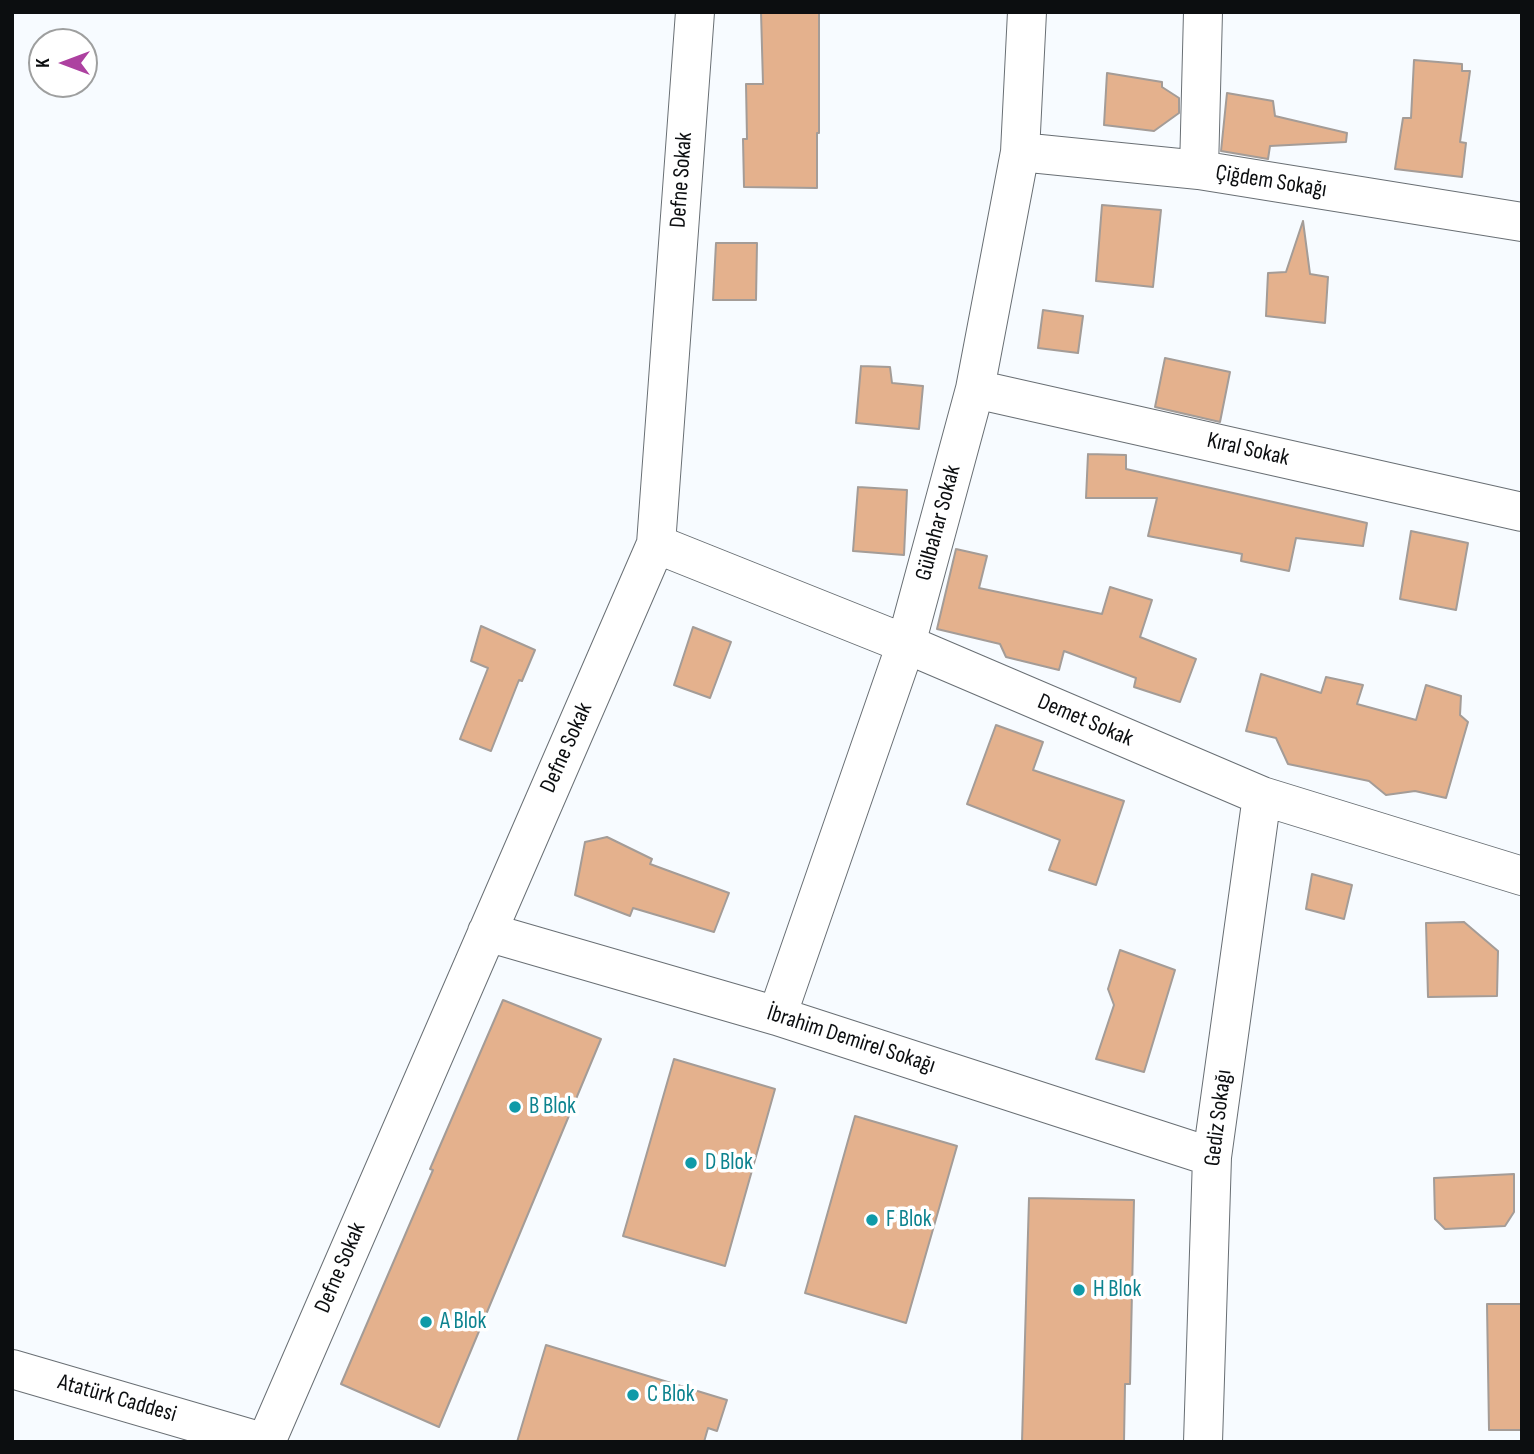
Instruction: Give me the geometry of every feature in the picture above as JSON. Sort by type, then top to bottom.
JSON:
[{"type":"street","name":"Defne Sokak","points":[[264,1442],[656,544],[695,12]]},
{"type":"street","name":"Gülbahar Sokak","points":[[777,1016],[906,644],[975,389],[1020,152],[1027,12]]},
{"type":"street","points":[[1199,170],[1203,12]]},
{"type":"street","name":"Çiğdem Sokağı","points":[[1020,152],[1199,170],[1522,222]]},
{"type":"street","name":"Kıral Sokak","points":[[975,389],[1522,512]]},
{"type":"street","name":"Demet Sokak","points":[[656,544],[906,644],[1262,796],[1522,876]]},
{"type":"street","name":"Gediz Sokağı","points":[[1203,1442],[1212,1157],[1262,796]]},
{"type":"street","name":"İbrahim Demirel Sokağı","points":[[487,932],[777,1016],[1212,1157]]},
{"type":"street","name":"Atatürk Caddesi","points":[[12,1368],[264,1442]]},
{"type":"building","points":[[761,12],[819,12],[817,188],[744,187],[746,84],[763,84]]},
{"type":"building","points":[[1414,60],[1462,64],[1462,71],[1470,71],[1460,142],[1466,143],[1462,177],[1395,169],[1403,118],[1411,118]]},
{"type":"building","points":[[1107,73],[1162,82],[1162,87],[1179,98],[1179,113],[1154,131],[1104,125]]},
{"type":"building","points":[[1227,93],[1273,101],[1275,116],[1347,133],[1346,142],[1270,146],[1268,159],[1221,151]]},
{"type":"building","points":[[1102,205],[1161,210],[1153,287],[1096,281]]},
{"type":"building","points":[[1303,221],[1310,274],[1328,277],[1325,323],[1266,316],[1268,273],[1286,272]]},
{"type":"building","points":[[716,243],[757,243],[756,300],[713,300]]},
{"type":"building","points":[[1043,310],[1083,316],[1078,353],[1038,348]]},
{"type":"building","points":[[1165,358],[1230,372],[1220,422],[1155,407]]},
{"type":"building","points":[[861,366],[890,367],[892,383],[923,386],[919,429],[856,423]]},
{"type":"building","points":[[1088,454],[1126,455],[1126,469],[1367,523],[1363,546],[1296,538],[1289,571],[1241,561],[1242,554],[1148,536],[1157,498],[1086,498]]},
{"type":"building","points":[[858,487],[907,490],[904,555],[853,551]]},
{"type":"building","points":[[1411,531],[1468,543],[1456,610],[1400,599]]},
{"type":"building","points":[[956,549],[987,556],[979,588],[1102,614],[1110,587],[1152,600],[1140,637],[1196,659],[1180,702],[1134,687],[1136,678],[1064,651],[1059,670],[1006,657],[1000,644],[937,629]]},
{"type":"building","points":[[481,626],[535,650],[522,681],[519,680],[491,751],[460,739],[488,668],[471,661]]},
{"type":"building","points":[[693,627],[731,642],[710,698],[674,685]]},
{"type":"building","points":[[1261,674],[1321,693],[1326,677],[1363,685],[1357,704],[1416,720],[1426,685],[1461,696],[1460,715],[1468,722],[1446,798],[1415,791],[1386,795],[1369,781],[1288,764],[1276,738],[1246,731]]},
{"type":"building","points":[[996,725],[1043,742],[1033,770],[1124,801],[1096,885],[1049,870],[1060,840],[967,804]]},
{"type":"building","points":[[607,837],[652,859],[650,864],[729,893],[714,932],[633,908],[630,916],[575,895],[585,842]]},
{"type":"building","points":[[1312,874],[1352,885],[1344,919],[1306,909]]},
{"type":"building","points":[[1464,922],[1498,951],[1497,996],[1428,997],[1426,923]]},
{"type":"building","points":[[1120,950],[1175,970],[1144,1072],[1096,1059],[1114,1005],[1108,989]]},
{"type":"building","points":[[503,1000],[601,1039],[439,1427],[341,1384]]},
{"type":"building","name":"D Blok","points":[[674,1059],[775,1089],[725,1266],[623,1236]]},
{"type":"building","name":"F Blok","points":[[855,1116],[957,1146],[906,1323],[805,1293]]},
{"type":"building","points":[[1514,1174],[1514,1212],[1505,1226],[1445,1229],[1435,1219],[1434,1178]]},
{"type":"building","name":"H Blok","points":[[1029,1198],[1134,1200],[1130,1384],[1125,1384],[1124,1442],[1022,1442]]},
{"type":"building","points":[[1487,1304],[1522,1304],[1522,1430],[1489,1430]]},
{"type":"building","name":"C Blok","points":[[546,1345],[727,1400],[717,1431],[708,1428],[704,1442],[517,1442]]},
{"type":"place","name":"B Blok","points":[[515,1107]]},
{"type":"place","name":"D Blok","points":[[691,1163]]},
{"type":"place","name":"F Blok","points":[[872,1220]]},
{"type":"place","name":"H Blok","points":[[1079,1290]]},
{"type":"place","name":"A Blok","points":[[426,1322]]},
{"type":"place","name":"C Blok","points":[[633,1395]]}]
